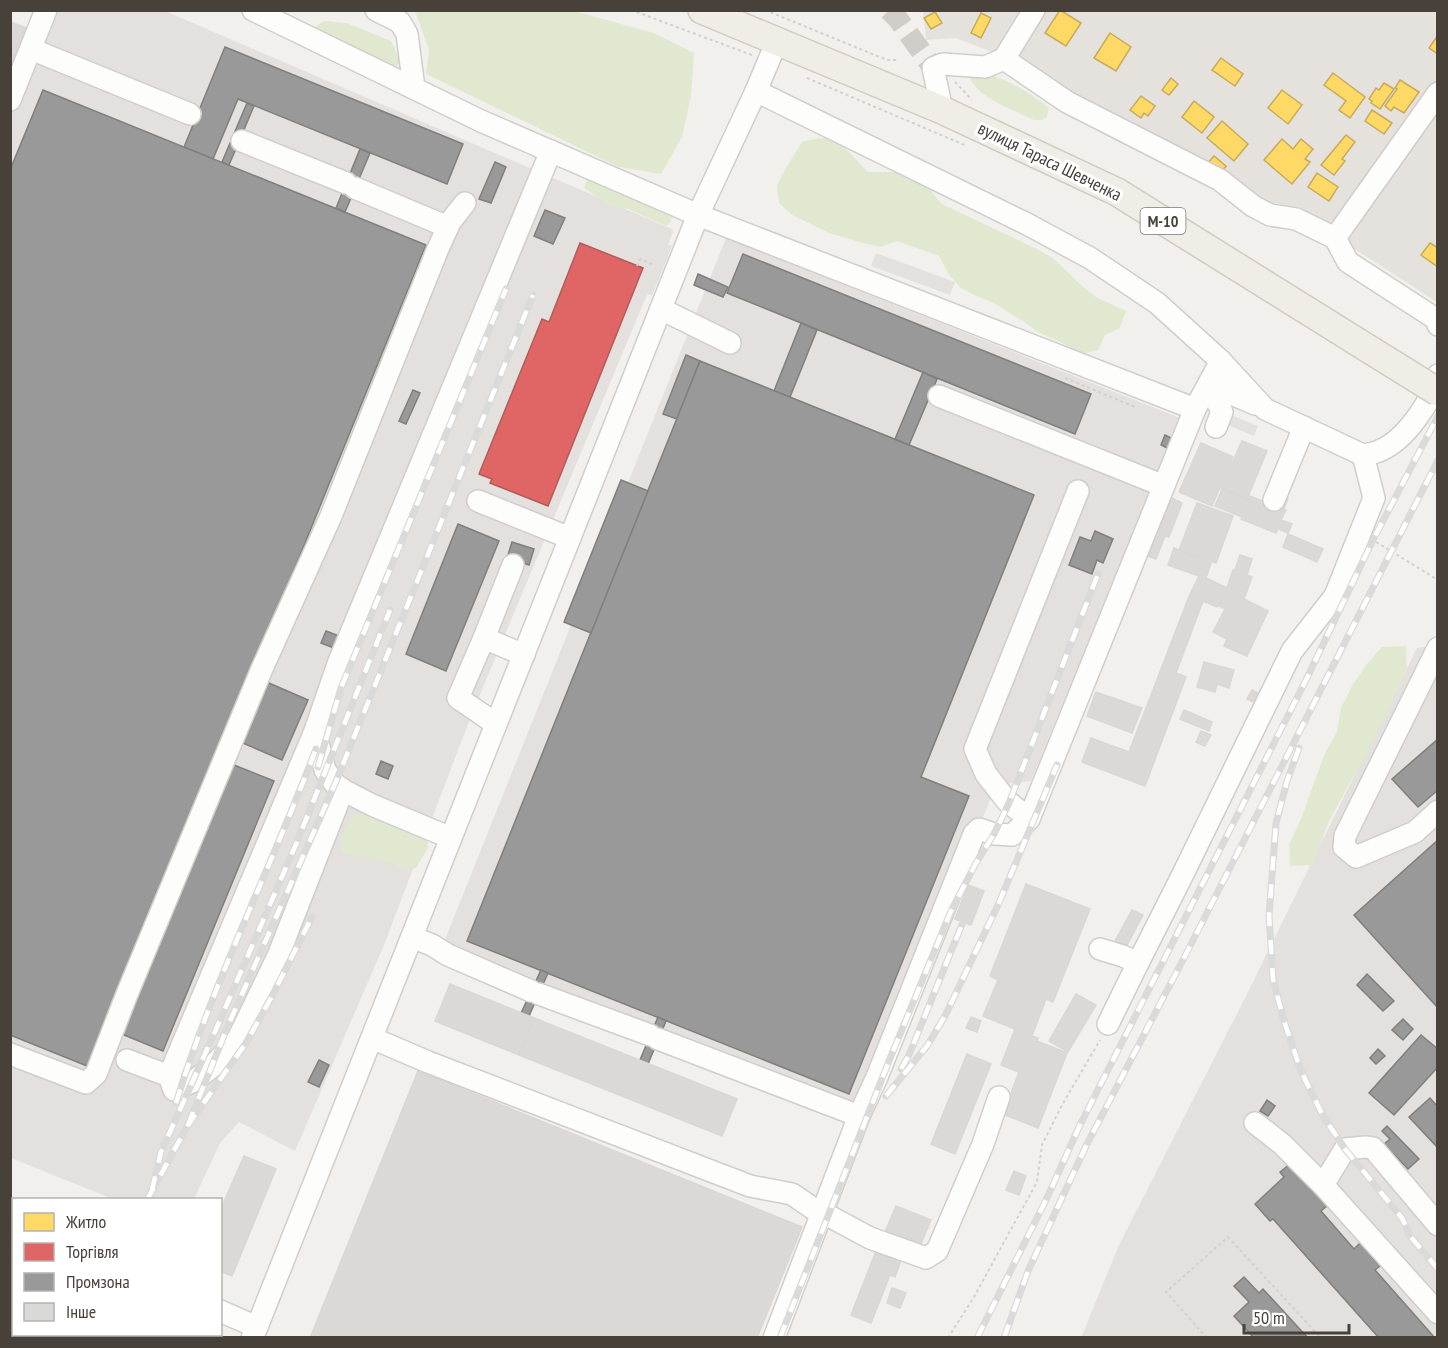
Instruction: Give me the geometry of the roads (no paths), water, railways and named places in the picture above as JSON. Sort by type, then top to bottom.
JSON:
[{"type":"main road","name":"вулиця Тараса Шевченка","points":[[702,10],[773,51],[942,110],[1117,192],[1437,392]]},
{"type":"street","points":[[10,100],[46,10]]},
{"type":"street","points":[[254,10],[285,16],[414,88],[482,121],[698,215],[1195,410]]},
{"type":"street","points":[[376,10],[400,22],[407,34],[414,88]]},
{"type":"street","points":[[942,110],[933,68],[943,64],[985,67],[1004,59],[1034,10]]},
{"type":"street","points":[[31,49],[190,114]]},
{"type":"street","points":[[222,1312],[255,1332],[698,215],[773,51]]},
{"type":"street","points":[[1004,59],[1067,102],[1220,180],[1253,206],[1270,215],[1296,219],[1335,238],[1348,262],[1437,322]]},
{"type":"street","points":[[756,91],[1027,224],[1090,258],[1157,303],[1221,362],[1265,409]]},
{"type":"street","points":[[1335,238],[1437,93]]},
{"type":"street","points":[[242,141],[448,227]]},
{"type":"street","points":[[343,790],[278,956],[238,1040],[213,1066],[194,1081],[174,1090],[169,1076],[315,731],[338,664],[551,151]]},
{"type":"street","points":[[10,1054],[86,1083],[96,1074],[261,671],[331,516],[448,227],[465,203]]},
{"type":"street","points":[[661,309],[730,343]]},
{"type":"street","points":[[774,1338],[859,1116],[877,1077],[974,834],[979,829],[994,834],[1012,835],[1029,819],[1195,410],[1221,362]]},
{"type":"street","points":[[1209,384],[1363,455],[1383,450],[1401,437],[1430,397],[1437,375]]},
{"type":"street","points":[[1209,384],[1222,411],[1216,427]]},
{"type":"street","points":[[939,396],[1164,486]]},
{"type":"street","points":[[1274,500],[1304,427]]},
{"type":"street","points":[[1108,1024],[1292,651],[1335,596],[1374,498],[1363,455]]},
{"type":"street","points":[[1029,819],[1007,801],[986,774],[975,749],[1078,491]]},
{"type":"street","points":[[478,501],[570,538]]},
{"type":"street","points":[[496,724],[458,698],[513,565]]},
{"type":"street","points":[[484,638],[524,655]]},
{"type":"street","points":[[1437,648],[1345,836],[1344,847],[1356,857],[1415,832],[1437,811]]},
{"type":"street","points":[[315,731],[325,770],[335,784],[372,805],[451,838]]},
{"type":"street","points":[[412,937],[535,992],[859,1116]]},
{"type":"street","points":[[1100,949],[1138,963]]},
{"type":"street","points":[[372,1038],[750,1186],[792,1194],[821,1214],[870,1238],[926,1258],[937,1251],[983,1144],[999,1097]]},
{"type":"street","points":[[127,1060],[169,1076]]},
{"type":"street","points":[[1255,1123],[1282,1144],[1323,1185],[1437,1313]]},
{"type":"street","points":[[1323,1185],[1345,1149],[1373,1148],[1437,1225]]},
{"type":"tunnel","points":[[889,10],[933,68]]},
{"type":"railway","points":[[318,767],[341,688],[506,289]]},
{"type":"railway","points":[[188,1125],[227,1028],[335,784],[533,295]]},
{"type":"railway","points":[[977,1338],[1046,1200],[1080,1125],[1306,680],[1373,540],[1438,416]]},
{"type":"railway","points":[[1004,1338],[1028,1271],[1087,1144],[1438,460]]},
{"type":"railway","points":[[780,1338],[951,911],[1009,803],[1098,574]]},
{"type":"railway","points":[[152,1190],[161,1152],[297,842],[390,610]]},
{"type":"railway","points":[[1299,748],[1276,823],[1269,916],[1273,979],[1284,1021],[1301,1071],[1323,1116],[1345,1149],[1402,1218],[1410,1236],[1438,1269]]},
{"type":"railway","points":[[176,1103],[207,1013],[316,749]]},
{"type":"railway","points":[[886,1096],[927,1046],[945,1016],[998,905],[1057,765]]},
{"type":"railway","points":[[148,1198],[188,1125],[246,1043],[312,917]]},
{"type":"railway","points":[[901,1069],[909,1055],[963,922]]}]
